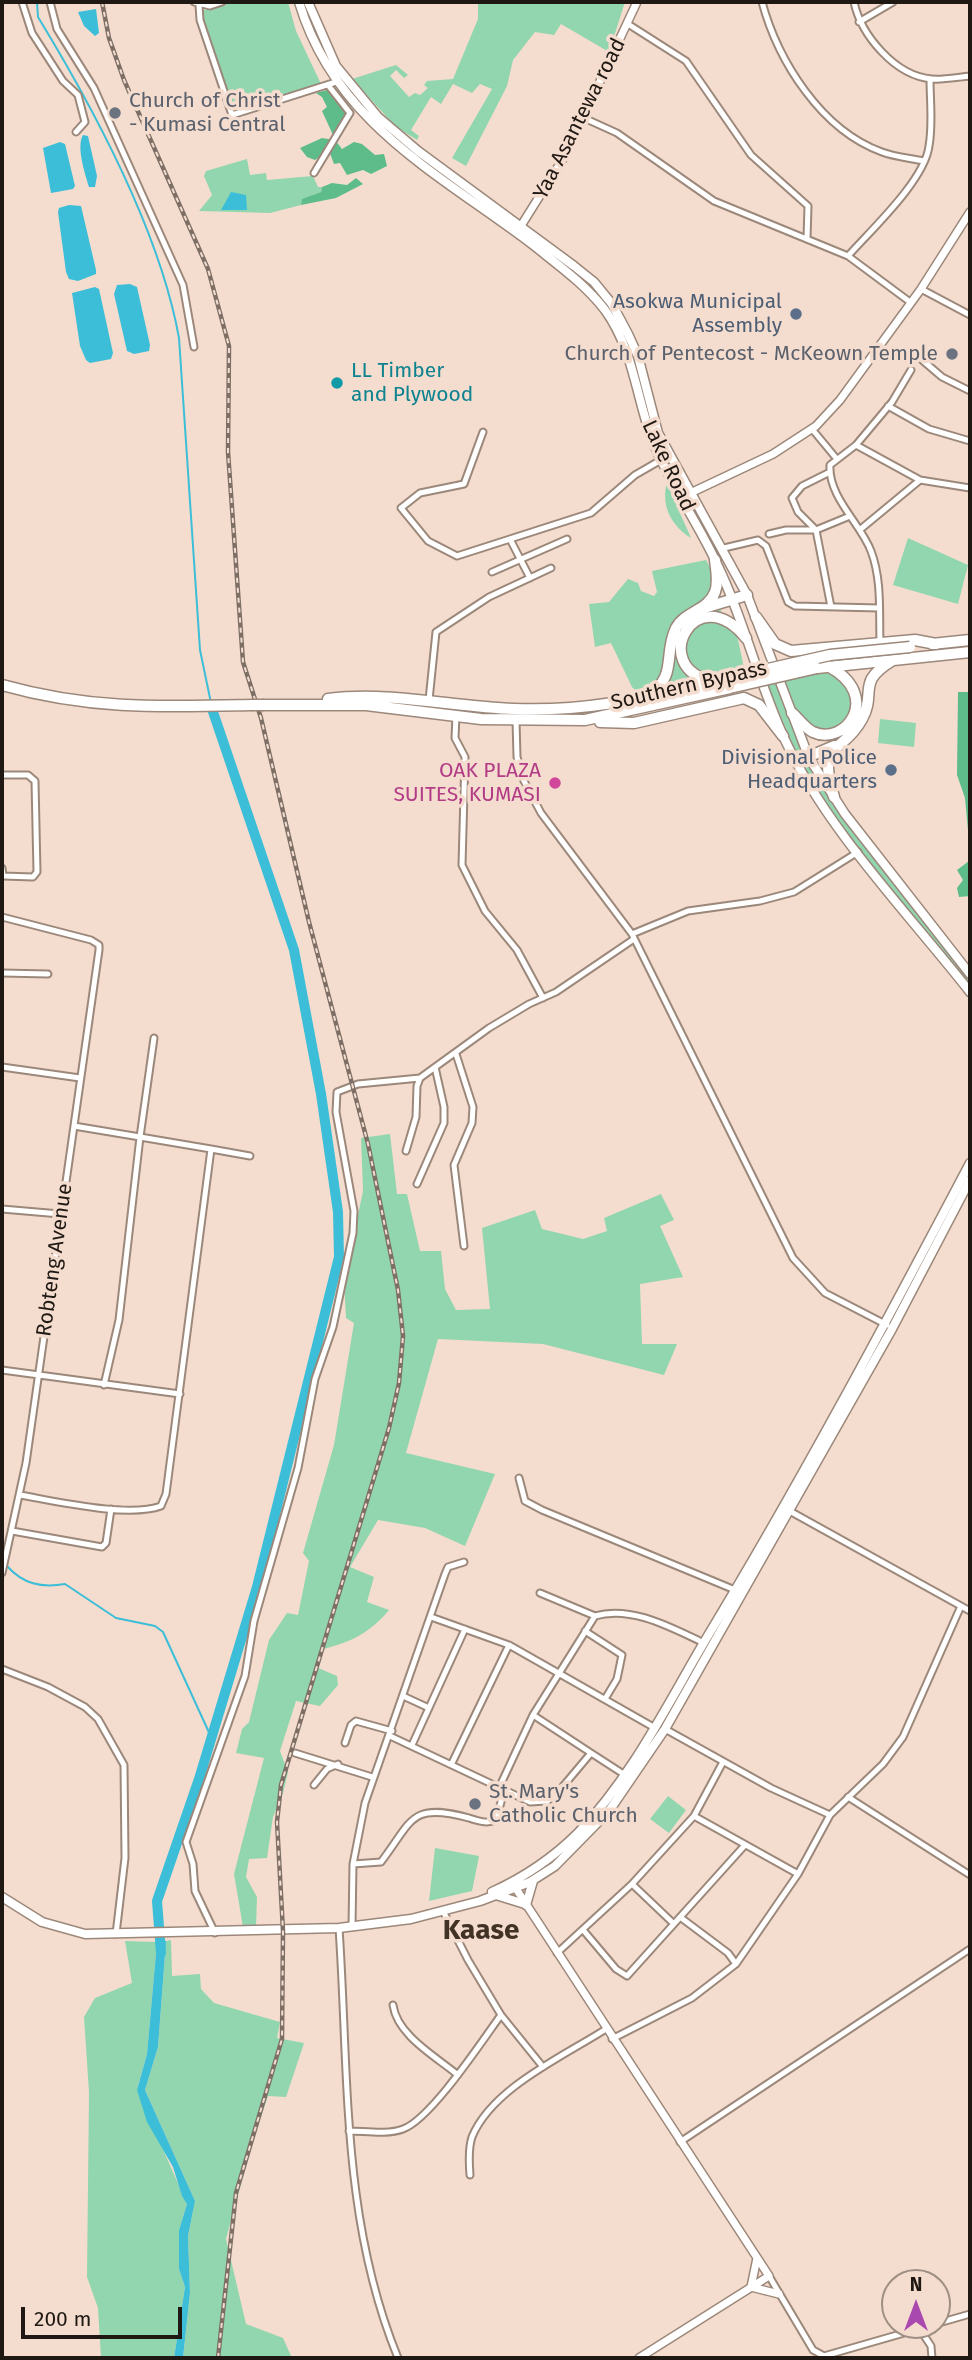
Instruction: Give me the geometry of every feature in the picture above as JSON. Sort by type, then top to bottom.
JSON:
[{"type":"highway","points":[[703,608],[716,590],[715,560]]},
{"type":"highway","points":[[644,699],[660,687],[667,676],[673,639],[679,623],[703,608],[747,595]]},
{"type":"highway","points":[[716,681],[699,677],[687,668],[681,648],[685,630],[696,620],[716,617],[735,626],[746,638]]},
{"type":"highway","points":[[756,617],[775,643],[791,651],[915,640],[936,644]]},
{"type":"highway","name":"Southern Bypass","points":[[2,685],[46,696],[113,707],[429,700],[516,709],[574,709],[644,699],[830,655],[970,640]]},
{"type":"highway","name":"Southern Bypass","points":[[363,700],[456,715],[516,721],[585,720],[822,667],[970,652]]},
{"type":"highway","points":[[796,762],[835,746],[861,722],[872,676],[892,660]]},
{"type":"highway","points":[[792,713],[816,733],[834,734],[851,720],[857,708],[856,692],[848,678],[822,667]]},
{"type":"highway","points":[[585,720],[634,723],[744,698],[758,705],[783,736]]},
{"type":"highway","points":[[834,797],[827,776],[828,761],[835,746]]},
{"type":"main road","name":"Lake Road","points":[[299,2],[332,83],[387,138],[594,282],[612,304],[638,356],[658,433],[724,548],[747,595],[808,758],[834,797],[970,974]]},
{"type":"main road","name":"Lake Road","points":[[308,2],[336,66],[367,107],[418,151],[519,229],[571,275],[606,313],[630,358],[643,417],[660,460],[682,497],[733,599],[783,736],[796,762],[831,819],[970,992]]},
{"type":"main road","points":[[889,1327],[970,1163]]},
{"type":"main road","points":[[2,1897],[24,1912],[58,1928],[85,1934],[339,1928],[443,1911],[534,1879],[555,1866],[609,1811],[665,1729],[970,1180]]},
{"type":"main road","points":[[475,1901],[496,1896],[514,1886],[550,1859],[579,1831],[625,1775],[786,1509]]},
{"type":"main road","points":[[496,1896],[526,1904],[534,1879]]},
{"type":"street","points":[[22,2],[32,33],[63,81],[80,100],[85,122],[76,132]]},
{"type":"street","points":[[50,2],[57,29],[94,88],[183,285],[194,347]]},
{"type":"street","points":[[222,2],[197,3],[200,20],[232,115],[332,83],[349,116],[314,173]]},
{"type":"street","name":"Yaa Asantewa road","points":[[519,229],[549,185],[584,118],[637,2]]},
{"type":"street","points":[[762,2],[777,46],[812,102],[831,121],[880,152],[924,161]]},
{"type":"street","points":[[854,2],[859,22],[882,52],[902,67],[930,79],[970,76]]},
{"type":"street","points":[[859,22],[893,2]]},
{"type":"street","points":[[628,24],[686,61],[751,155],[808,206],[807,239]]},
{"type":"street","points":[[848,256],[891,208],[924,161],[929,146],[930,79]]},
{"type":"street","points":[[584,118],[617,133],[714,201],[848,256],[910,302]]},
{"type":"street","points":[[682,497],[773,454],[812,429],[840,400],[921,289],[970,212]]},
{"type":"street","points":[[921,289],[970,315]]},
{"type":"street","points":[[921,359],[942,377],[970,391]]},
{"type":"street","points":[[880,642],[877,572],[862,528],[850,516],[830,472],[830,465],[856,445],[888,407],[911,370]]},
{"type":"street","points":[[888,407],[929,429],[970,441]]},
{"type":"street","points":[[812,429],[836,458]]},
{"type":"street","points":[[483,432],[464,484],[420,494],[401,508],[428,541],[457,556],[591,513],[606,504],[635,475],[660,460]]},
{"type":"street","points":[[856,445],[920,480],[970,488]]},
{"type":"street","points":[[830,472],[802,486],[792,498],[798,512],[816,530],[831,607]]},
{"type":"street","points":[[862,528],[920,480]]},
{"type":"street","points":[[769,534],[786,530],[816,530],[850,516]]},
{"type":"street","points":[[492,572],[567,540]]},
{"type":"street","points":[[724,548],[758,540],[765,546],[788,602],[807,607],[879,608]]},
{"type":"street","points":[[510,541],[530,578]]},
{"type":"street","points":[[429,700],[436,632],[489,597],[551,568]]},
{"type":"street","points":[[516,709],[520,769],[536,802],[633,936],[793,1258],[825,1293],[889,1327]]},
{"type":"street","points":[[456,715],[455,738],[465,757],[464,870],[483,907],[517,950],[543,998]]},
{"type":"street","points":[[2,775],[28,775],[35,781],[37,872],[33,877],[7,878],[3,876],[2,868]]},
{"type":"street","points":[[215,1933],[195,1891],[193,1864],[185,1847],[245,1676],[254,1621],[298,1468],[315,1379],[333,1328],[353,1233],[354,1210],[338,1131],[336,1096],[341,1089],[358,1084],[420,1078],[489,1028],[556,992],[633,936],[688,911],[760,901],[794,892],[858,852]]},
{"type":"street","name":"Robteng Avenue","points":[[2,917],[99,945],[40,1375],[20,1495],[2,1573]]},
{"type":"street","points":[[2,973],[48,974]]},
{"type":"street","points":[[104,1385],[118,1320],[154,1038]]},
{"type":"street","points":[[456,1054],[473,1107],[472,1123],[454,1166],[464,1246]]},
{"type":"street","points":[[2,1067],[80,1077]]},
{"type":"street","points":[[417,1184],[444,1123],[444,1107],[435,1067]]},
{"type":"street","points":[[406,1151],[416,1116],[417,1086],[420,1078]]},
{"type":"street","points":[[74,1126],[250,1156]]},
{"type":"street","points":[[20,1495],[111,1509],[150,1509],[164,1503],[211,1149]]},
{"type":"street","points":[[2,1209],[60,1214]]},
{"type":"street","points":[[2,1370],[180,1394]]},
{"type":"street","points":[[519,1478],[525,1501],[542,1510],[736,1590]]},
{"type":"street","points":[[12,1531],[102,1546],[107,1543],[111,1509]]},
{"type":"street","points":[[786,1509],[970,1611]]},
{"type":"street","points":[[352,1927],[353,1864],[372,1777],[391,1733],[448,1567],[464,1562]]},
{"type":"street","points":[[540,1593],[595,1616],[611,1612],[634,1616],[658,1623],[704,1643]]},
{"type":"street","points":[[612,2039],[692,1998],[736,1964],[798,1874],[830,1815],[883,1764],[903,1737],[961,1606]]},
{"type":"street","points":[[353,1864],[379,1864],[409,1823],[424,1812],[438,1811],[492,1822],[499,1815],[502,1790],[533,1715],[595,1616]]},
{"type":"street","points":[[431,1617],[509,1645],[654,1728]]},
{"type":"street","points":[[412,1745],[465,1629]]},
{"type":"street","points":[[586,1631],[622,1655],[617,1679],[605,1699]]},
{"type":"street","points":[[452,1763],[509,1645]]},
{"type":"street","points":[[2,1669],[48,1687],[85,1707],[98,1720],[124,1765],[125,1858],[116,1934]]},
{"type":"street","points":[[403,1696],[429,1708]]},
{"type":"street","points":[[533,1715],[625,1775]]},
{"type":"street","points":[[345,1743],[351,1725],[356,1721],[391,1733],[530,1802],[547,1801],[562,1789],[591,1753]]},
{"type":"street","points":[[665,1729],[723,1762],[830,1815]]},
{"type":"street","points":[[295,1753],[338,1764],[372,1777]]},
{"type":"street","points":[[557,1954],[632,1884],[694,1816],[723,1762]]},
{"type":"street","points":[[314,1785],[320,1774],[338,1764]]},
{"type":"street","points":[[848,1797],[970,1875]]},
{"type":"street","points":[[694,1816],[798,1874]]},
{"type":"street","points":[[584,1931],[616,1969],[627,1976],[745,1844]]},
{"type":"street","points":[[632,1884],[674,1924]]},
{"type":"street","points":[[514,1886],[817,2354],[824,2356],[887,2339]]},
{"type":"street","points":[[443,1911],[501,2015],[543,2067]]},
{"type":"street","points":[[680,1917],[728,1953],[736,1964]]},
{"type":"street","points":[[339,1928],[349,2132],[356,2205],[371,2281],[398,2358]]},
{"type":"street","points":[[680,2142],[970,1949]]},
{"type":"street","points":[[393,2005],[396,2020],[407,2032],[458,2075]]},
{"type":"street","points":[[349,2132],[403,2129],[458,2075],[501,2015]]},
{"type":"street","points":[[470,2175],[471,2140],[484,2118],[511,2091],[543,2067],[606,2029]]},
{"type":"street","points":[[751,2287],[757,2258]]},
{"type":"street","points":[[639,2358],[769,2276]]},
{"type":"street","points":[[751,2287],[779,2294]]},
{"type":"street","points":[[951,2320],[970,2314]]},
{"type":"street","points":[[927,2339],[931,2346],[932,2358]]},
{"type":"green space","points":[[231,2],[288,2],[296,31],[321,84],[233,112],[201,11]]},
{"type":"green space","points":[[478,2],[625,2],[609,52],[561,24],[554,35],[535,32],[513,60],[507,86],[466,166],[452,158],[492,89],[480,84],[472,93],[453,84],[441,104],[431,97],[411,130],[419,136],[417,140],[395,126],[352,79],[396,65],[408,75],[404,78],[396,70],[390,76],[409,97],[415,93],[420,95],[428,88],[424,85],[427,81],[453,79],[478,19]]},
{"type":"green space","points":[[327,90],[346,114],[333,135],[322,111],[327,107],[322,97],[316,93]]},
{"type":"green space","points":[[322,138],[335,140],[342,149],[354,142],[362,144],[375,155],[384,154],[387,166],[371,174],[363,170],[347,175],[340,163],[334,164],[329,151],[315,160],[307,157],[300,148]]},
{"type":"green space","points":[[247,159],[250,175],[266,173],[267,180],[313,176],[318,187],[322,187],[321,192],[303,199],[301,205],[270,213],[199,211],[212,195],[204,176],[206,171]]},
{"type":"green space","points":[[356,178],[363,184],[336,198],[301,205],[302,199],[321,192],[322,187],[332,183],[347,185]]},
{"type":"green space","points":[[666,486],[691,538],[670,516],[666,502]]},
{"type":"green space","points":[[908,538],[968,565],[958,604],[893,585]]},
{"type":"green space","points":[[706,560],[712,572],[711,593],[678,617],[670,633],[663,671],[659,679],[640,695],[632,687],[611,643],[595,647],[589,604],[609,602],[628,579],[638,583],[641,591],[654,596],[657,592],[652,571]]},
{"type":"green space","points":[[719,605],[722,614],[706,613],[678,644],[696,679],[662,688],[670,673],[680,632],[699,615]]},
{"type":"green space","points":[[718,620],[737,635],[744,668],[718,674],[705,673],[685,656],[686,637],[699,623]]},
{"type":"green space","points":[[822,673],[841,678],[850,688],[852,701],[848,715],[838,725],[826,730],[811,727],[796,712],[783,681]]},
{"type":"green space","points":[[775,682],[803,749],[801,752],[795,750],[767,684]]},
{"type":"green space","points":[[958,692],[970,692],[970,852],[965,798],[957,775]]},
{"type":"green space","points":[[880,719],[916,723],[914,747],[878,743]]},
{"type":"green space","points":[[807,759],[856,835],[970,980],[970,986],[831,814],[799,763]]},
{"type":"green space","points":[[969,861],[970,896],[959,897],[957,888],[963,880],[957,870]]},
{"type":"green space","points":[[390,1134],[397,1194],[407,1194],[420,1251],[441,1251],[445,1289],[456,1310],[490,1309],[482,1228],[535,1210],[542,1229],[583,1239],[607,1231],[604,1218],[661,1194],[674,1220],[660,1226],[683,1277],[640,1284],[642,1344],[677,1344],[664,1375],[543,1344],[438,1339],[406,1453],[495,1474],[465,1546],[425,1528],[378,1520],[350,1567],[374,1577],[367,1602],[389,1610],[375,1625],[359,1636],[323,1649],[316,1667],[337,1676],[338,1685],[320,1706],[296,1701],[280,1751],[288,1772],[273,1817],[267,1858],[249,1859],[246,1877],[257,1897],[256,1927],[243,1927],[234,1874],[264,1758],[236,1753],[242,1729],[249,1722],[269,1640],[287,1613],[298,1615],[309,1561],[303,1553],[334,1445],[354,1323],[346,1318],[344,1281],[363,1191],[361,1138]]},
{"type":"green space","points":[[668,1796],[686,1810],[669,1833],[650,1819]]},
{"type":"green space","points":[[435,1848],[479,1856],[472,1891],[429,1901]]},
{"type":"green space","points":[[171,1940],[172,1976],[200,1974],[201,1989],[214,2003],[280,2022],[277,2038],[304,2043],[286,2097],[268,2096],[226,2239],[246,2324],[283,2338],[292,2358],[183,2358],[190,2293],[188,2236],[195,2201],[145,2090],[158,2047],[166,1941]]},
{"type":"green space","points":[[125,1941],[157,1942],[147,2054],[137,2090],[187,2204],[179,2230],[179,2269],[185,2287],[174,2358],[101,2358],[98,2308],[87,2277],[89,2092],[84,2017],[95,1998],[132,1983]]},
{"type":"water","points":[[96,9],[99,33],[95,36],[84,26],[78,12]]},
{"type":"water","points":[[83,135],[88,136],[97,176],[95,187],[89,187],[83,168],[80,146]]},
{"type":"water","points":[[60,142],[65,144],[75,186],[73,189],[51,193],[43,148]]},
{"type":"water","points":[[231,192],[246,195],[247,210],[221,210]]},
{"type":"water","points":[[81,206],[96,270],[96,274],[78,281],[69,279],[66,272],[58,212],[59,208]]},
{"type":"water","points":[[130,284],[137,287],[150,345],[149,351],[134,354],[127,351],[114,294],[117,285]]},
{"type":"water","points":[[95,287],[99,289],[113,353],[111,359],[90,363],[80,346],[72,293]]},
{"type":"water","points":[[166,1941],[158,2047],[145,2090],[195,2201],[188,2236],[190,2293],[183,2358],[174,2358],[185,2287],[179,2269],[179,2230],[187,2204],[173,2167],[147,2122],[137,2090],[147,2054],[157,1942]]},
{"type":"waterway","points":[[37,2],[38,17],[102,131],[141,214],[170,298],[179,338],[200,650],[211,703]]},
{"type":"waterway","points":[[161,1953],[157,1901],[199,1779],[257,1587],[339,1257],[338,1212],[321,1094],[294,950],[211,706]]},
{"type":"waterway","points":[[7,1566],[26,1581],[40,1585],[65,1584],[116,1618],[155,1626],[163,1632],[212,1739]]},
{"type":"railway","points":[[102,2],[109,38],[124,80],[208,269],[229,346],[228,452],[243,662],[261,718],[309,922],[368,1144],[398,1290],[403,1336],[399,1383],[389,1428],[281,1785],[277,1822],[283,1931],[282,2039],[236,2193],[218,2358]]},
{"type":"place","name":"Church of Christ - Kumasi Central","points":[[115,113]]},
{"type":"place","name":"Asokwa Municipal Assembly","points":[[796,314]]},
{"type":"place","name":"Church of Pentecost - McKeown Temple","points":[[952,354]]},
{"type":"place","name":"LL Timber and Plywood","points":[[337,383]]},
{"type":"place","name":"Divisional Police Headquarters","points":[[891,770]]},
{"type":"place","name":"OAK PLAZA SUITES, KUMASI","points":[[555,783]]},
{"type":"place","name":"St. Mary's Catholic Church","points":[[475,1804]]},
{"type":"district","name":"Kaase","points":[[481,1931]]}]
